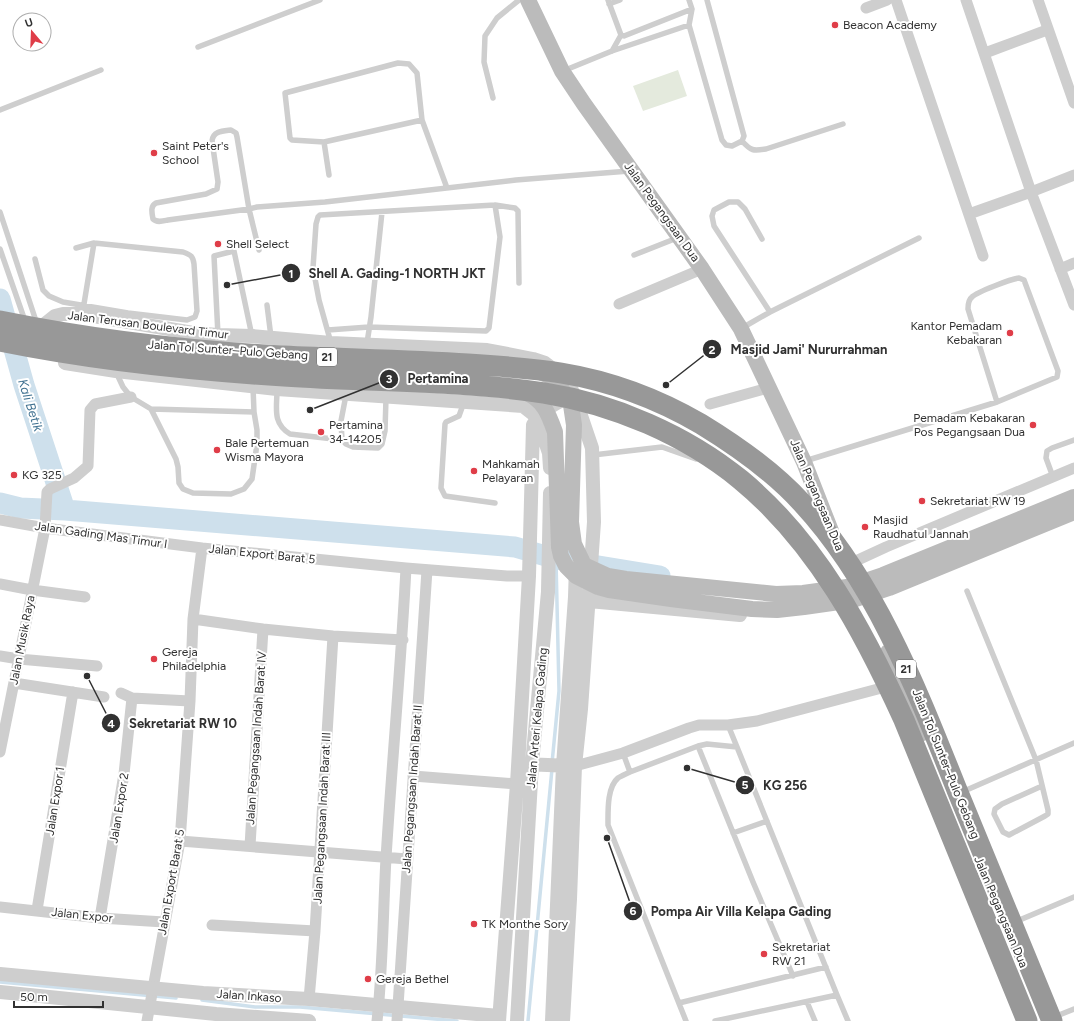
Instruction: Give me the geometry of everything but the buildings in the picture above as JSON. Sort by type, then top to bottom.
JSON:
[{"type":"highway","name":"Jalan Tol Sunter–Pulo Gebang","points":[[25,320],[107,340],[198,350],[282,356],[440,362],[509,367],[560,373],[604,382],[652,399],[690,418],[734,445],[782,483],[819,522],[846,558],[881,618],[925,710],[1043,1021]]},
{"type":"highway","name":"Jalan Tol Sunter–Pulo Gebang","points":[[0,340],[102,358],[203,370],[479,386],[544,393],[595,405],[645,423],[670,435],[718,463],[741,480],[762,499],[799,538],[828,578],[857,626],[885,679],[1043,1021]]},
{"type":"main road","name":"Jalan Pegangsaan Dua","points":[[528,0],[562,71],[680,237],[741,329],[804,462],[826,519],[850,573],[866,604],[952,797],[1007,926],[1043,1021]]},
{"type":"main road","points":[[0,312],[25,320],[65,327],[233,350],[471,363],[542,372],[560,386],[571,405],[574,425],[571,522],[574,544],[584,565],[608,576],[776,594],[803,593],[847,587],[883,575],[1074,497]]},
{"type":"main road","points":[[0,340],[21,342],[119,359],[235,371],[505,387],[527,393],[534,396],[545,407],[555,432],[559,547],[561,556],[566,566],[576,576],[598,588],[610,590],[752,609],[804,607],[853,600],[889,588],[1074,512]]},
{"type":"main road","points":[[866,604],[1074,519]]},
{"type":"street","points":[[866,8],[887,0]]},
{"type":"street","points":[[896,0],[983,256]]},
{"type":"street","points":[[966,0],[1031,192],[1074,305]]},
{"type":"street","points":[[1038,0],[1047,30],[1073,98]]},
{"type":"street","points":[[984,53],[1047,30]]},
{"type":"street","points":[[969,214],[1074,175]]},
{"type":"street","points":[[1060,269],[1074,263]]},
{"type":"street","points":[[619,304],[702,269]]},
{"type":"street","name":"Jalan Terusan Boulevard Timur","points":[[25,320],[83,310],[193,333],[271,338],[329,336],[366,344],[487,350],[534,359],[545,363],[558,372],[569,384],[574,395]]},
{"type":"street","points":[[41,346],[48,355],[59,362],[116,371],[253,387],[346,395],[523,406],[537,417],[561,401],[574,395],[584,429],[592,448],[594,522],[592,561],[584,598],[562,766],[552,1021]]},
{"type":"street","points":[[425,400],[428,347]]},
{"type":"street","points":[[710,404],[768,388]]},
{"type":"street","name":"Jalan Musik Raya","points":[[0,752],[45,524],[47,492],[50,489],[74,478],[88,466],[90,410],[95,404],[131,397]]},
{"type":"street","name":"Jalan Arteri Kelapa Gading","points":[[499,1019],[517,784],[529,571],[532,425],[537,417]]},
{"type":"street","name":"Jalan Arteri Kelapa Gading","points":[[517,1020],[532,764],[548,578],[551,482],[549,453],[537,417]]},
{"type":"street","points":[[584,429],[580,448],[576,531],[584,598]]},
{"type":"street","points":[[850,573],[886,546],[1074,468]]},
{"type":"street","name":"Jalan Gading Mas Timur I","points":[[0,520],[45,524],[202,548]]},
{"type":"street","name":"Jalan Export Barat 5","points":[[149,1011],[164,922],[180,841],[190,701],[193,619],[202,548],[427,570],[507,576],[529,571]]},
{"type":"street","name":"Jalan Pegangsaan Indah Barat II","points":[[377,1021],[403,640],[406,568]]},
{"type":"street","name":"Jalan Pegangsaan Indah Barat II","points":[[398,1013],[406,859],[427,570]]},
{"type":"street","points":[[0,584],[85,597]]},
{"type":"street","points":[[584,598],[749,616],[803,615],[866,604]]},
{"type":"street","points":[[193,619],[263,629],[333,636],[403,640]]},
{"type":"street","name":"Jalan Pegangsaan Indah Barat IV","points":[[250,846],[263,629]]},
{"type":"street","name":"Jalan Pegangsaan Indah Barat III","points":[[309,1000],[315,931],[333,636]]},
{"type":"street","points":[[0,656],[97,666]]},
{"type":"street","points":[[14,683],[104,696]]},
{"type":"street","points":[[518,763],[562,766],[623,753],[689,728],[699,726],[728,725],[770,718],[901,683]]},
{"type":"street","name":"Jalan Expor 1","points":[[37,910],[73,692]]},
{"type":"street","points":[[120,693],[132,698],[190,701]]},
{"type":"street","name":"Jalan Expor 2","points":[[100,918],[124,774],[132,698]]},
{"type":"street","points":[[562,766],[570,899],[563,1021]]},
{"type":"street","points":[[413,776],[517,784]]},
{"type":"street","points":[[180,841],[406,859]]},
{"type":"street","name":"Jalan Expor","points":[[0,907],[100,918],[164,922]]},
{"type":"street","points":[[212,925],[315,931]]},
{"type":"street","name":"Jalan Inkaso","points":[[0,974],[153,990],[217,1004],[309,1000],[378,1007],[398,1013],[499,1019]]},
{"type":"street","points":[[0,992],[149,1011],[217,1004],[310,1021]]},
{"type":"lane","points":[[198,47],[320,0]]},
{"type":"lane","points":[[493,98],[484,62],[485,36],[497,18],[519,0]]},
{"type":"lane","points":[[612,51],[621,35],[609,2],[620,0]]},
{"type":"lane","points":[[689,0],[692,9],[689,25],[722,140],[728,146],[736,145],[744,139],[744,133],[707,0]]},
{"type":"lane","points":[[621,35],[624,36],[692,9]]},
{"type":"lane","points":[[562,71],[612,51],[689,25]]},
{"type":"lane","points":[[422,120],[324,142],[291,139],[285,93],[287,91],[398,63],[409,64],[417,73],[422,120],[447,188]]},
{"type":"lane","points":[[0,110],[101,70]]},
{"type":"lane","points":[[742,141],[749,149],[755,151],[766,149],[843,124]]},
{"type":"lane","points":[[259,250],[249,209],[236,133],[231,130],[216,133],[212,137],[212,140],[218,182],[217,189],[206,194],[156,203],[152,206],[152,219],[159,221],[249,209],[325,202],[516,180],[632,171]]},
{"type":"lane","points":[[324,142],[329,175]]},
{"type":"lane","points":[[762,239],[745,209],[738,202],[729,202],[714,210],[712,216],[714,226],[770,312]]},
{"type":"lane","points":[[495,205],[500,237],[489,328],[486,331],[369,327],[329,336],[319,300],[313,268],[318,217],[320,215],[495,205],[515,208],[518,211],[519,283]]},
{"type":"lane","points":[[0,212],[25,320]]},
{"type":"lane","points":[[366,344],[382,212]]},
{"type":"lane","points":[[634,254],[680,237]]},
{"type":"lane","points":[[741,329],[770,312],[918,238]]},
{"type":"lane","points":[[83,310],[94,243]]},
{"type":"lane","points":[[36,259],[43,290],[49,296],[83,310],[187,320],[194,317],[197,311],[194,264],[193,257],[190,254],[94,243],[76,248]]},
{"type":"lane","points":[[0,249],[25,320]]},
{"type":"lane","points":[[218,335],[214,256],[234,251],[252,336]]},
{"type":"lane","points":[[804,462],[997,402],[1054,379],[1058,374],[1024,280],[1019,278],[976,294],[970,300],[968,305],[997,402]]},
{"type":"lane","points":[[267,305],[271,338]]},
{"type":"lane","points":[[116,371],[123,387],[131,397],[151,410],[176,459],[180,486],[183,489],[193,493],[231,494],[244,489],[252,479],[258,444],[253,387]]},
{"type":"lane","points":[[277,389],[277,419],[279,424],[286,431],[290,434],[342,440],[346,444],[353,447],[378,448],[382,444],[385,431],[386,398]]},
{"type":"lane","points":[[342,440],[341,422],[346,395]]},
{"type":"lane","points":[[464,402],[458,416],[445,424],[441,488],[445,496],[495,503]]},
{"type":"lane","points":[[151,410],[254,412]]},
{"type":"lane","points":[[719,440],[729,430]]},
{"type":"lane","points":[[1053,477],[1046,458],[1047,451],[1074,440]]},
{"type":"lane","points":[[592,455],[662,447],[700,460],[709,450]]},
{"type":"lane","points":[[720,472],[727,476]]},
{"type":"lane","points":[[967,591],[1036,760],[1048,810],[1048,814],[1045,816],[1009,834],[1003,832],[994,814],[995,809],[1002,804],[1042,786]]},
{"type":"lane","points":[[728,725],[848,1021]]},
{"type":"lane","points":[[952,797],[1074,743]]},
{"type":"lane","points":[[686,1021],[608,825],[608,808],[612,786],[618,778],[630,772],[698,746],[707,744],[737,747]]},
{"type":"lane","points":[[698,746],[733,833],[794,976]]},
{"type":"lane","points":[[623,753],[630,772]]},
{"type":"lane","points":[[733,833],[767,821]]},
{"type":"lane","points":[[1007,926],[1031,914],[1074,897]]},
{"type":"lane","points":[[679,1003],[826,967]]},
{"type":"lane","points":[[715,1021],[837,995]]},
{"type":"lane","points":[[807,1002],[815,1021]]},
{"type":"lane","points":[[1043,1021],[1074,1008]]},
{"type":"shaded area","points":[[678,70],[687,96],[643,111],[633,86]]},
{"type":"waterway","name":"Kali Betik","points":[[0,299],[24,385],[65,510]]},
{"type":"waterway","points":[[0,503],[20,508],[65,510],[515,547],[556,559],[660,576]]},
{"type":"waterway","points":[[552,763],[559,691],[556,560]]},
{"type":"waterway","points":[[528,1021],[552,769]]},
{"type":"waterway","points":[[0,982],[176,998]]},
{"type":"waterway","points":[[202,1000],[255,1007],[300,1007],[457,1021]]},
{"type":"place","name":"Beacon Academy","points":[[835,25]]},
{"type":"place","name":"Saint Peter's School","points":[[154,153]]},
{"type":"place","name":"Shell Select","points":[[218,244]]},
{"type":"place","name":"Shell A. Gading-1 NORTH JKT","points":[[227,285]]},
{"type":"place","name":"Kantor Pemadam Kebakaran","points":[[1010,333]]},
{"type":"place","name":"Masjid Jami' Nururrahman","points":[[666,385]]},
{"type":"place","name":"Pertamina","points":[[310,410]]},
{"type":"place","name":"Pemadam Kebakaran Pos Pegangsaan Dua","points":[[1033,425]]},
{"type":"place","name":"Pertamina 34-14205","points":[[321,432]]},
{"type":"place","name":"Bale Pertemuan Wisma Mayora","points":[[217,450]]},
{"type":"place","name":"Mahkamah Pelayaran","points":[[474,471]]},
{"type":"place","name":"KG 325","points":[[14,475]]},
{"type":"place","name":"Sekretariat RW 19","points":[[922,501]]},
{"type":"place","name":"Masjid Raudhatul Jannah","points":[[865,527]]},
{"type":"place","name":"Gereja Philadelphia","points":[[154,659]]},
{"type":"place","name":"Sekretariat RW 10","points":[[87,676]]},
{"type":"place","name":"KG 256","points":[[687,768]]},
{"type":"place","name":"Pompa Air Villa Kelapa Gading","points":[[607,838]]},
{"type":"place","name":"TK Monthe Sory","points":[[474,924]]},
{"type":"place","name":"Sekretariat RW 21","points":[[764,954]]},
{"type":"place","name":"Gereja Bethel","points":[[368,979]]}]
